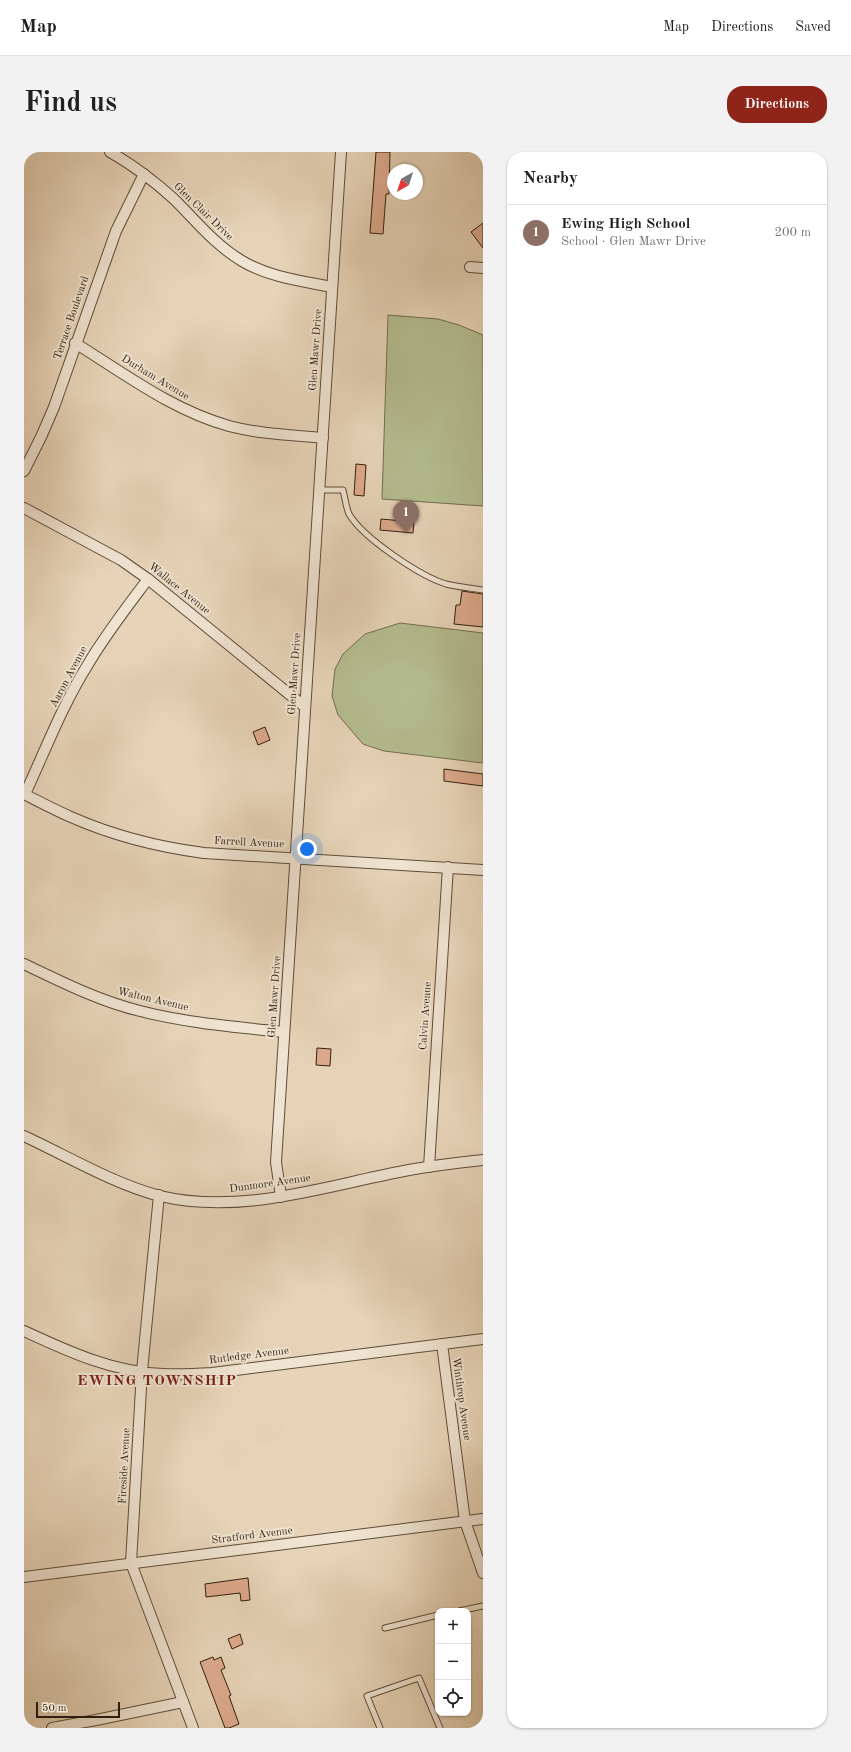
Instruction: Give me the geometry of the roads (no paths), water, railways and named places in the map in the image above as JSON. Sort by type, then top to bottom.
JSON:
[{"type":"street","name":"Glen Clair Drive","points":[[110,152],[144,174],[174,199],[208,236],[224,250],[242,261],[282,277],[332,287]]},
{"type":"street","name":"Glen Mawr Drive","points":[[281,1197],[276,1162],[341,152]]},
{"type":"street","name":"Terrace Boulevard","points":[[24,471],[54,407],[75,343],[116,231],[144,174]]},
{"type":"street","points":[[470,267],[483,268]]},
{"type":"street","name":"Durham Avenue","points":[[75,343],[184,410],[205,418],[253,431],[322,438]]},
{"type":"street","name":"Wallace Avenue","points":[[24,508],[121,560],[148,579],[305,707]]},
{"type":"street","name":"Aaron Avenue","points":[[24,794],[74,689],[87,666],[111,627],[148,579]]},
{"type":"street","name":"Farrell Avenue","points":[[24,794],[70,817],[107,831],[145,842],[204,853],[483,870]]},
{"type":"street","name":"Calvin Avenue","points":[[429,1167],[448,867]]},
{"type":"street","name":"Walton Avenue","points":[[24,964],[79,990],[140,1011],[183,1020],[284,1032]]},
{"type":"street","name":"Dunmore Avenue","points":[[24,1136],[122,1182],[159,1195],[194,1201],[249,1201],[281,1197],[429,1167],[483,1160]]},
{"type":"street","name":"Fireside Avenue","points":[[159,1195],[142,1372],[131,1563],[193,1728]]},
{"type":"street","name":"Rutledge Avenue","points":[[24,1331],[87,1359],[114,1367],[142,1372],[175,1374],[212,1373],[483,1339]]},
{"type":"street","name":"Winthrop Avenue","points":[[442,1344],[465,1522],[483,1573]]},
{"type":"street","name":"Stratford Avenue","points":[[24,1577],[483,1519]]},
{"type":"street","points":[[52,1728],[183,1702]]},
{"type":"lane","points":[[319,490],[342,490],[349,514],[380,545],[403,562],[425,575],[446,584],[483,590]]},
{"type":"lane","points":[[471,1608],[483,1606]]},
{"type":"lane","points":[[385,1628],[435,1616]]},
{"type":"lane","points":[[380,1728],[367,1696],[419,1678],[440,1728]]},
{"type":"place","name":"Ewing High School","points":[[406,533]]},
{"type":"district","name":"EWING TOWNSHIP","points":[[157,1381]]}]
